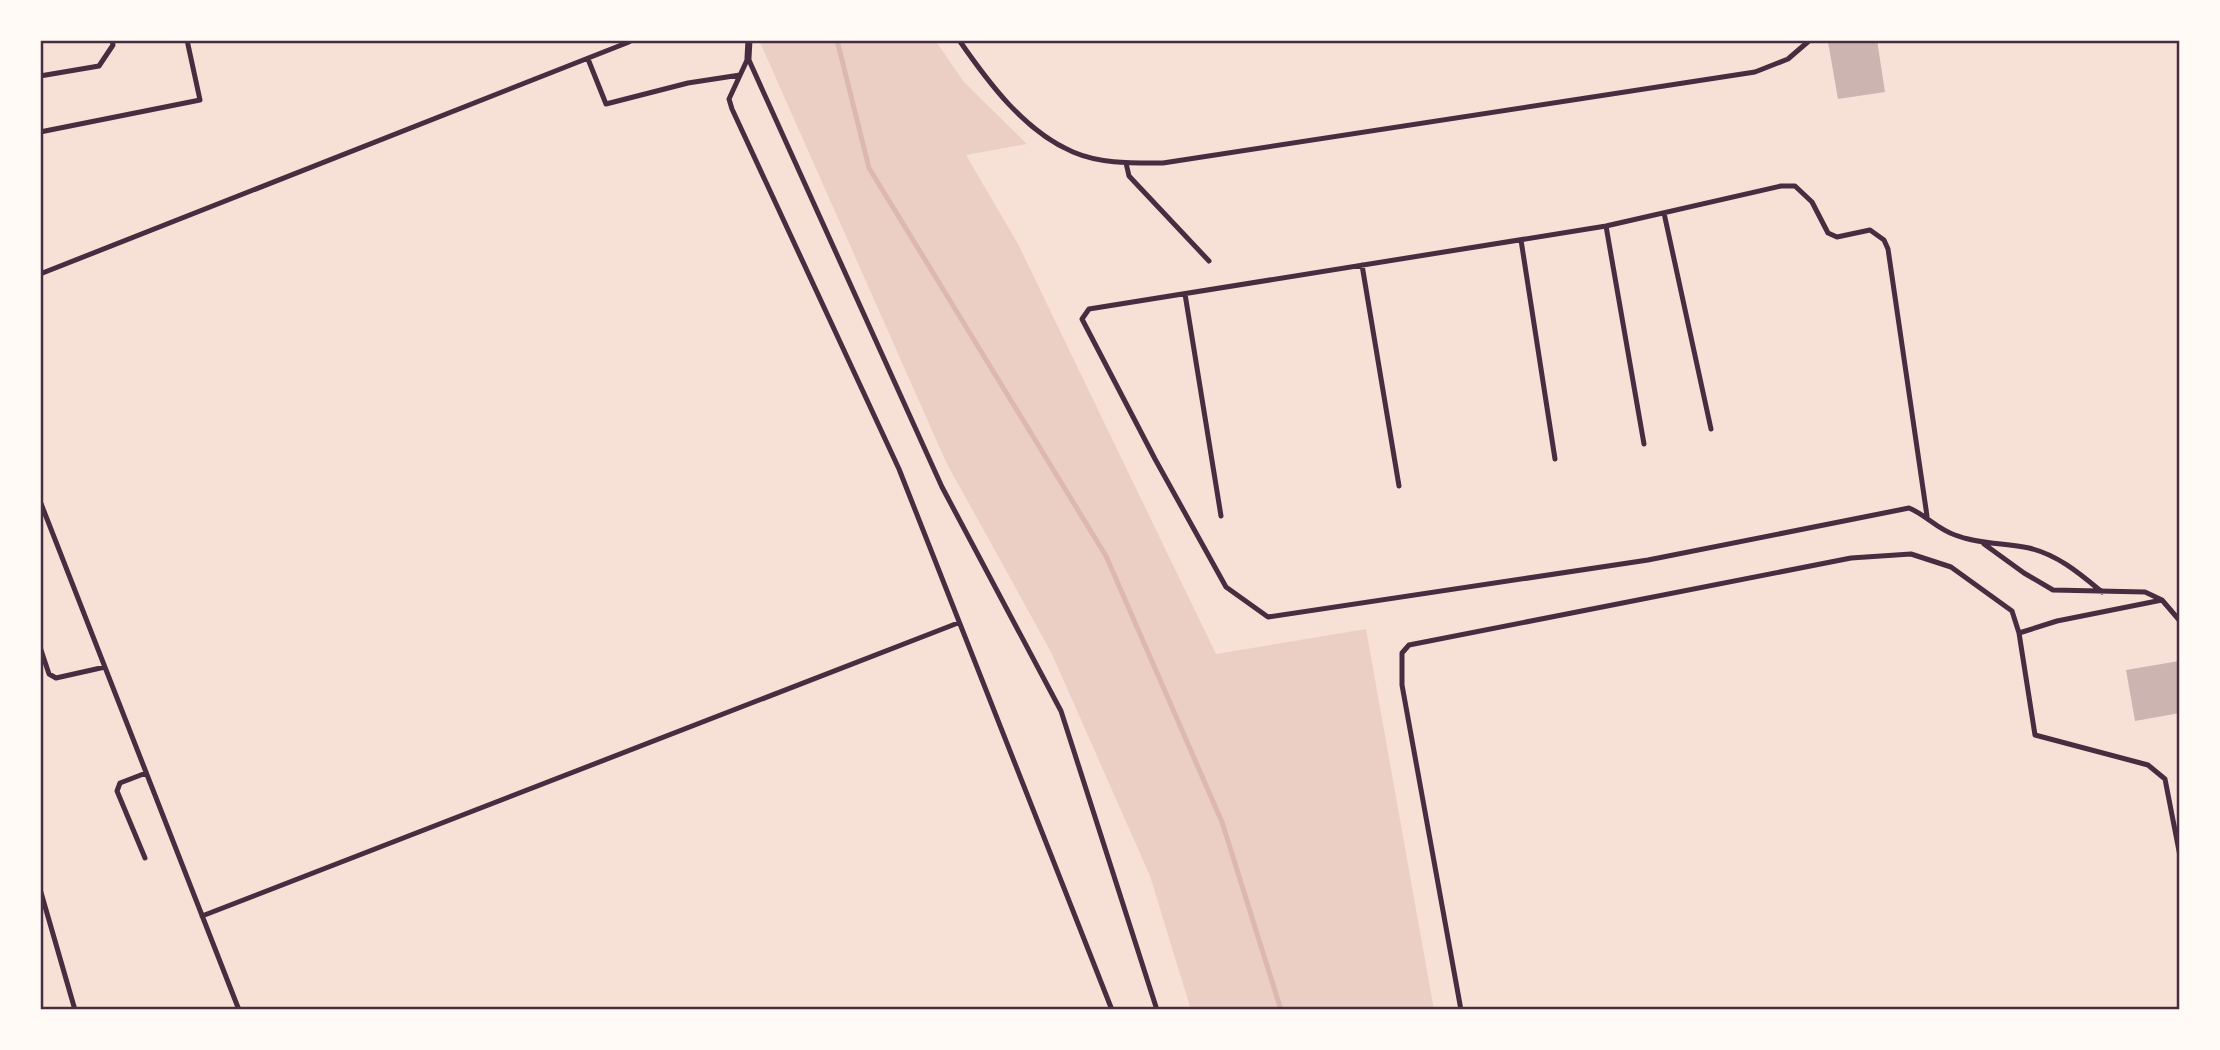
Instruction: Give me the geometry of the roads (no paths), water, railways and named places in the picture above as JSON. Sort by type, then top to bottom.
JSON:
[{"type":"street","points":[[748,58],[749,40]]},
{"type":"lane","points":[[40,76],[99,66],[113,45],[112,40]]},
{"type":"lane","points":[[40,132],[200,100],[187,40]]},
{"type":"lane","points":[[959,40],[986,80],[1047,137],[1072,152],[1126,163],[1163,163],[1755,72],[1788,60],[1810,40]]},
{"type":"lane","points":[[40,274],[630,41]]},
{"type":"lane","points":[[748,58],[729,99],[732,109],[899,469],[1112,1010]]},
{"type":"lane","points":[[748,58],[942,487],[1061,711],[1157,1010]]},
{"type":"lane","points":[[588,59],[606,104],[688,83],[740,75]]},
{"type":"lane","points":[[1126,163],[1129,176],[1209,261]]},
{"type":"lane","points":[[1927,516],[1910,387],[1884,240],[1870,230],[1837,237],[1828,233],[1812,202],[1795,186],[1781,186],[1606,226],[1089,309],[1082,319],[1226,587],[1268,617],[1648,560],[1909,508],[1927,516],[1936,526],[1954,535],[2031,549],[2065,562],[2102,592]]},
{"type":"lane","points":[[1664,213],[1712,429]]},
{"type":"lane","points":[[1606,226],[1644,444]]},
{"type":"lane","points":[[1521,240],[1555,459]]},
{"type":"lane","points":[[1362,265],[1399,486]]},
{"type":"lane","points":[[1185,293],[1221,516]]},
{"type":"lane","points":[[40,501],[239,1010]]},
{"type":"lane","points":[[1982,542],[2024,573],[2053,590],[2145,593],[2162,600],[2180,621]]},
{"type":"lane","points":[[1461,1010],[1402,685],[1402,653],[1409,645],[1851,558],[1912,554],[1951,567],[2012,611],[2019,633],[2035,735],[2148,765],[2165,779],[2180,856]]},
{"type":"lane","points":[[2019,633],[2057,621],[2162,600]]},
{"type":"lane","points":[[202,916],[958,623]]},
{"type":"lane","points":[[40,647],[49,674],[56,678],[105,667]]},
{"type":"lane","points":[[145,858],[117,791],[120,783],[146,773]]},
{"type":"lane","points":[[40,888],[75,1010]]},
{"type":"waterway","points":[[837,40],[869,168],[1106,556],[1222,822],[1281,1010]]}]
